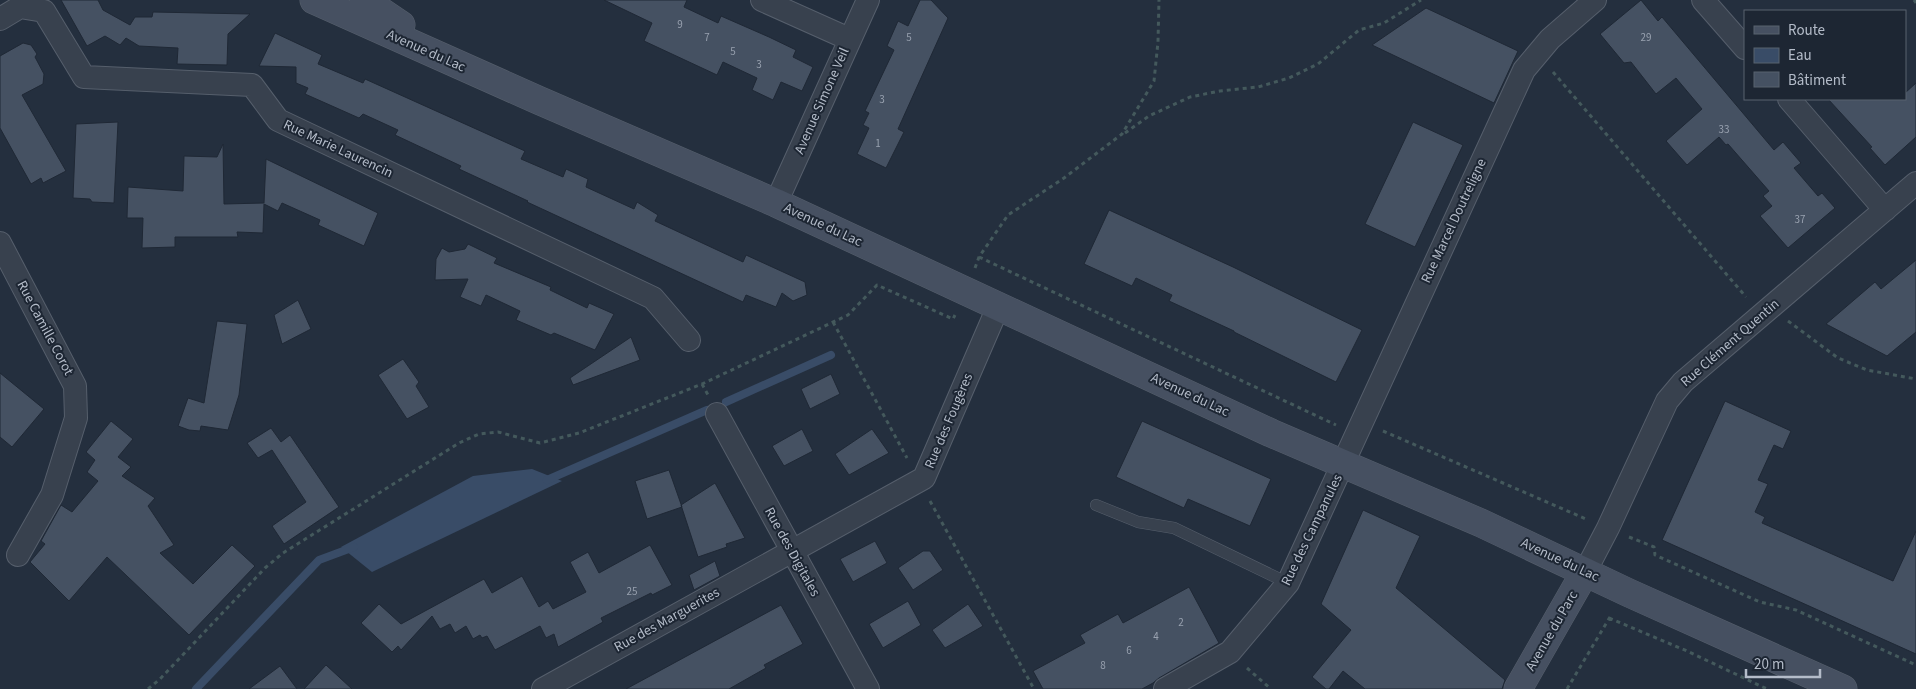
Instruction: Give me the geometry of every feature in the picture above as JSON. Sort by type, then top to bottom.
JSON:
[{"type":"street","name":"Avenue du Lac","points":[[364,0],[393,21],[538,100]]},
{"type":"street","points":[[762,0],[849,39]]},
{"type":"street","name":"Avenue Simone Veil","points":[[776,203],[868,0]]},
{"type":"street","name":"Rue Marcel Doutreligne","points":[[1344,464],[1524,70],[1537,52],[1550,39],[1596,0]]},
{"type":"street","points":[[1703,0],[1744,47]]},
{"type":"street","name":"Avenue du Lac","points":[[329,3],[538,100],[776,203],[1263,429],[1481,523],[1629,593],[1843,689]]},
{"type":"street","name":"Rue Marie Laurencin","points":[[0,19],[20,7],[44,11],[84,77],[252,85],[278,120],[653,298],[689,340]]},
{"type":"street","points":[[1789,100],[1885,210]]},
{"type":"street","name":"Rue Clément Quentin","points":[[1585,572],[1608,528],[1667,401],[1683,382],[1916,183]]},
{"type":"street","name":"Rue Camille Corot","points":[[0,243],[8,277],[75,386],[76,418],[52,495],[18,555]]},
{"type":"street","name":"Rue des Fougères","points":[[792,551],[924,478],[998,307]]},
{"type":"street","name":"Rue des Digitales","points":[[717,414],[868,689]]},
{"type":"street","name":"Rue des Campanules","points":[[1165,689],[1230,652],[1288,583],[1344,464]]},
{"type":"street","name":"Rue des Marguerites","points":[[543,689],[792,551]]},
{"type":"street","name":"Avenue du Parc","points":[[1518,689],[1585,572]]},
{"type":"lane","points":[[1096,505],[1138,522],[1174,528],[1288,583]]},
{"type":"path","points":[[1122,134],[1154,81],[1158,42],[1159,0]]},
{"type":"path","points":[[148,689],[160,679],[265,568],[283,552],[459,443],[479,434],[498,432],[540,443],[579,433],[702,384],[848,315],[877,285],[953,319],[979,258],[1008,215],[1064,178],[1122,134],[1149,116],[1190,97],[1220,91],[1258,88],[1289,78],[1318,64],[1359,30],[1384,23],[1421,0]]},
{"type":"path","points":[[1537,52],[1762,315],[1790,322],[1838,358],[1866,370],[1916,379]]},
{"type":"path","points":[[979,258],[1338,426],[1362,422],[1608,528]]},
{"type":"path","points":[[833,322],[1034,689]]},
{"type":"path","points":[[1654,548],[1655,555],[1760,602],[1796,610],[1916,665]]},
{"type":"path","points":[[1567,689],[1609,618],[1629,593]]},
{"type":"path","points":[[1609,618],[1688,651],[1768,689]]},
{"type":"path","points":[[1230,652],[1271,689]]},
{"type":"water","points":[[532,469],[562,481],[372,572],[341,547],[473,476]]},
{"type":"building","points":[[61,0],[98,0],[103,10],[130,25],[135,17],[152,17],[153,12],[250,14],[228,34],[227,65],[177,64],[178,48],[139,46],[126,38],[120,45],[105,36],[87,46]]},
{"type":"building","points":[[604,0],[687,0],[684,7],[718,23],[721,16],[769,37],[796,50],[793,57],[813,67],[802,91],[781,82],[773,100],[752,90],[757,78],[723,62],[717,75],[644,41],[652,23]]},
{"type":"building","points":[[920,0],[931,0],[948,18],[898,129],[904,132],[886,168],[857,154],[869,128],[863,125],[869,113],[865,111],[894,50],[887,46],[898,21],[908,26]]},
{"type":"building","points":[[1641,0],[1658,21],[1662,17],[1774,150],[1783,142],[1801,163],[1794,168],[1818,196],[1822,193],[1835,208],[1788,248],[1760,216],[1772,206],[1763,196],[1769,191],[1728,144],[1726,145],[1719,137],[1687,165],[1666,141],[1702,109],[1676,78],[1656,94],[1631,62],[1624,63],[1600,34]]},
{"type":"building","points":[[1426,8],[1518,51],[1494,103],[1372,45]]},
{"type":"building","points":[[275,33],[322,55],[318,64],[363,83],[365,79],[525,151],[521,159],[563,177],[566,169],[588,179],[586,187],[634,209],[637,202],[658,215],[655,221],[743,262],[746,255],[805,282],[807,295],[793,301],[782,293],[776,307],[746,295],[743,302],[459,169],[461,166],[395,135],[398,130],[363,114],[359,118],[305,94],[308,88],[296,83],[296,67],[259,66]]},
{"type":"building","points":[[23,43],[31,45],[37,54],[35,57],[44,74],[43,84],[22,95],[66,171],[43,183],[41,178],[31,184],[0,128],[0,56]]},
{"type":"building","points":[[1916,83],[1916,137],[1885,165],[1870,148],[1872,147],[1829,100],[1906,100],[1906,92]]},
{"type":"building","points":[[118,122],[114,203],[92,202],[90,199],[73,198],[76,124]]},
{"type":"building","points":[[1413,122],[1463,145],[1415,247],[1365,224]]},
{"type":"building","points":[[223,144],[224,204],[264,203],[266,159],[378,213],[364,246],[318,225],[320,220],[282,203],[278,211],[264,204],[263,233],[237,232],[238,237],[175,237],[175,247],[142,248],[143,218],[127,218],[128,187],[183,191],[184,156],[217,157]]},
{"type":"building","points":[[1109,210],[1233,267],[1362,330],[1336,382],[1169,301],[1172,295],[1136,278],[1132,286],[1084,264]]},
{"type":"building","points":[[468,244],[497,258],[494,263],[551,287],[550,290],[587,308],[589,303],[614,314],[595,350],[554,333],[551,335],[516,320],[520,311],[486,295],[481,306],[460,297],[468,279],[435,280],[436,259],[442,248],[449,252],[465,249]]},
{"type":"building","points":[[1916,260],[1916,332],[1887,356],[1826,324],[1875,282],[1881,289]]},
{"type":"building","points":[[298,300],[311,329],[282,344],[274,315]]},
{"type":"building","points":[[217,321],[247,324],[239,395],[228,430],[201,426],[200,431],[189,430],[178,426],[188,398],[204,403]]},
{"type":"building","points":[[631,337],[640,360],[573,385],[570,378]]},
{"type":"building","points":[[403,359],[419,382],[416,386],[429,407],[407,419],[378,375]]},
{"type":"building","points":[[0,373],[44,409],[12,447],[0,437]]},
{"type":"building","points":[[831,374],[840,394],[810,409],[801,389]]},
{"type":"building","points":[[1725,401],[1791,431],[1783,449],[1774,445],[1758,480],[1768,484],[1755,512],[1765,517],[1762,523],[1893,581],[1916,531],[1916,654],[1662,540]]},
{"type":"building","points":[[111,421],[133,439],[118,457],[131,467],[122,476],[155,498],[148,506],[174,545],[160,553],[193,584],[232,545],[255,566],[189,635],[107,557],[69,601],[30,562],[45,544],[41,541],[61,505],[72,512],[98,481],[87,472],[95,460],[86,452]]},
{"type":"building","points":[[1142,421],[1271,479],[1250,526],[1188,499],[1184,508],[1116,477]]},
{"type":"building","points":[[271,428],[281,442],[290,435],[339,507],[284,544],[272,526],[306,502],[272,450],[258,458],[247,443]]},
{"type":"building","points":[[802,429],[813,451],[784,466],[772,446]]},
{"type":"building","points":[[872,429],[889,453],[849,475],[835,454]]},
{"type":"building","points":[[669,470],[682,507],[647,519],[635,481]]},
{"type":"building","points":[[715,483],[745,538],[726,544],[727,547],[698,557],[681,505]]},
{"type":"building","points":[[1363,510],[1420,536],[1396,588],[1505,680],[1502,689],[1365,689],[1343,671],[1329,689],[1326,689],[1312,677],[1351,630],[1321,604]]},
{"type":"building","points":[[875,541],[887,563],[853,582],[840,559]]},
{"type":"building","points":[[650,545],[672,585],[652,595],[651,593],[601,618],[603,622],[558,647],[554,634],[546,638],[540,626],[495,650],[487,636],[482,638],[480,635],[473,639],[466,626],[455,633],[450,624],[440,629],[432,616],[401,650],[398,646],[392,652],[361,623],[379,604],[401,624],[484,579],[492,593],[522,576],[539,607],[548,601],[553,609],[586,592],[570,562],[588,552],[599,573]]},
{"type":"building","points":[[923,551],[930,551],[943,570],[913,590],[898,568]]},
{"type":"building","points":[[715,561],[720,576],[694,590],[689,575]]},
{"type":"building","points":[[1189,587],[1219,643],[1142,689],[1043,689],[1033,671],[1085,643],[1080,635],[1118,614],[1123,623]]},
{"type":"building","points":[[908,601],[921,625],[883,648],[869,624]]},
{"type":"building","points":[[968,604],[983,626],[945,648],[932,630]]},
{"type":"building","points":[[781,605],[803,644],[764,665],[766,668],[729,689],[626,689]]},
{"type":"building","points":[[326,665],[352,689],[304,689]]},
{"type":"building","points":[[280,666],[297,689],[249,689]]},
{"type":"waterway","points":[[726,402],[831,355]]},
{"type":"waterway","points":[[547,480],[707,410]]},
{"type":"waterway","points":[[196,689],[319,560],[354,547]]}]
